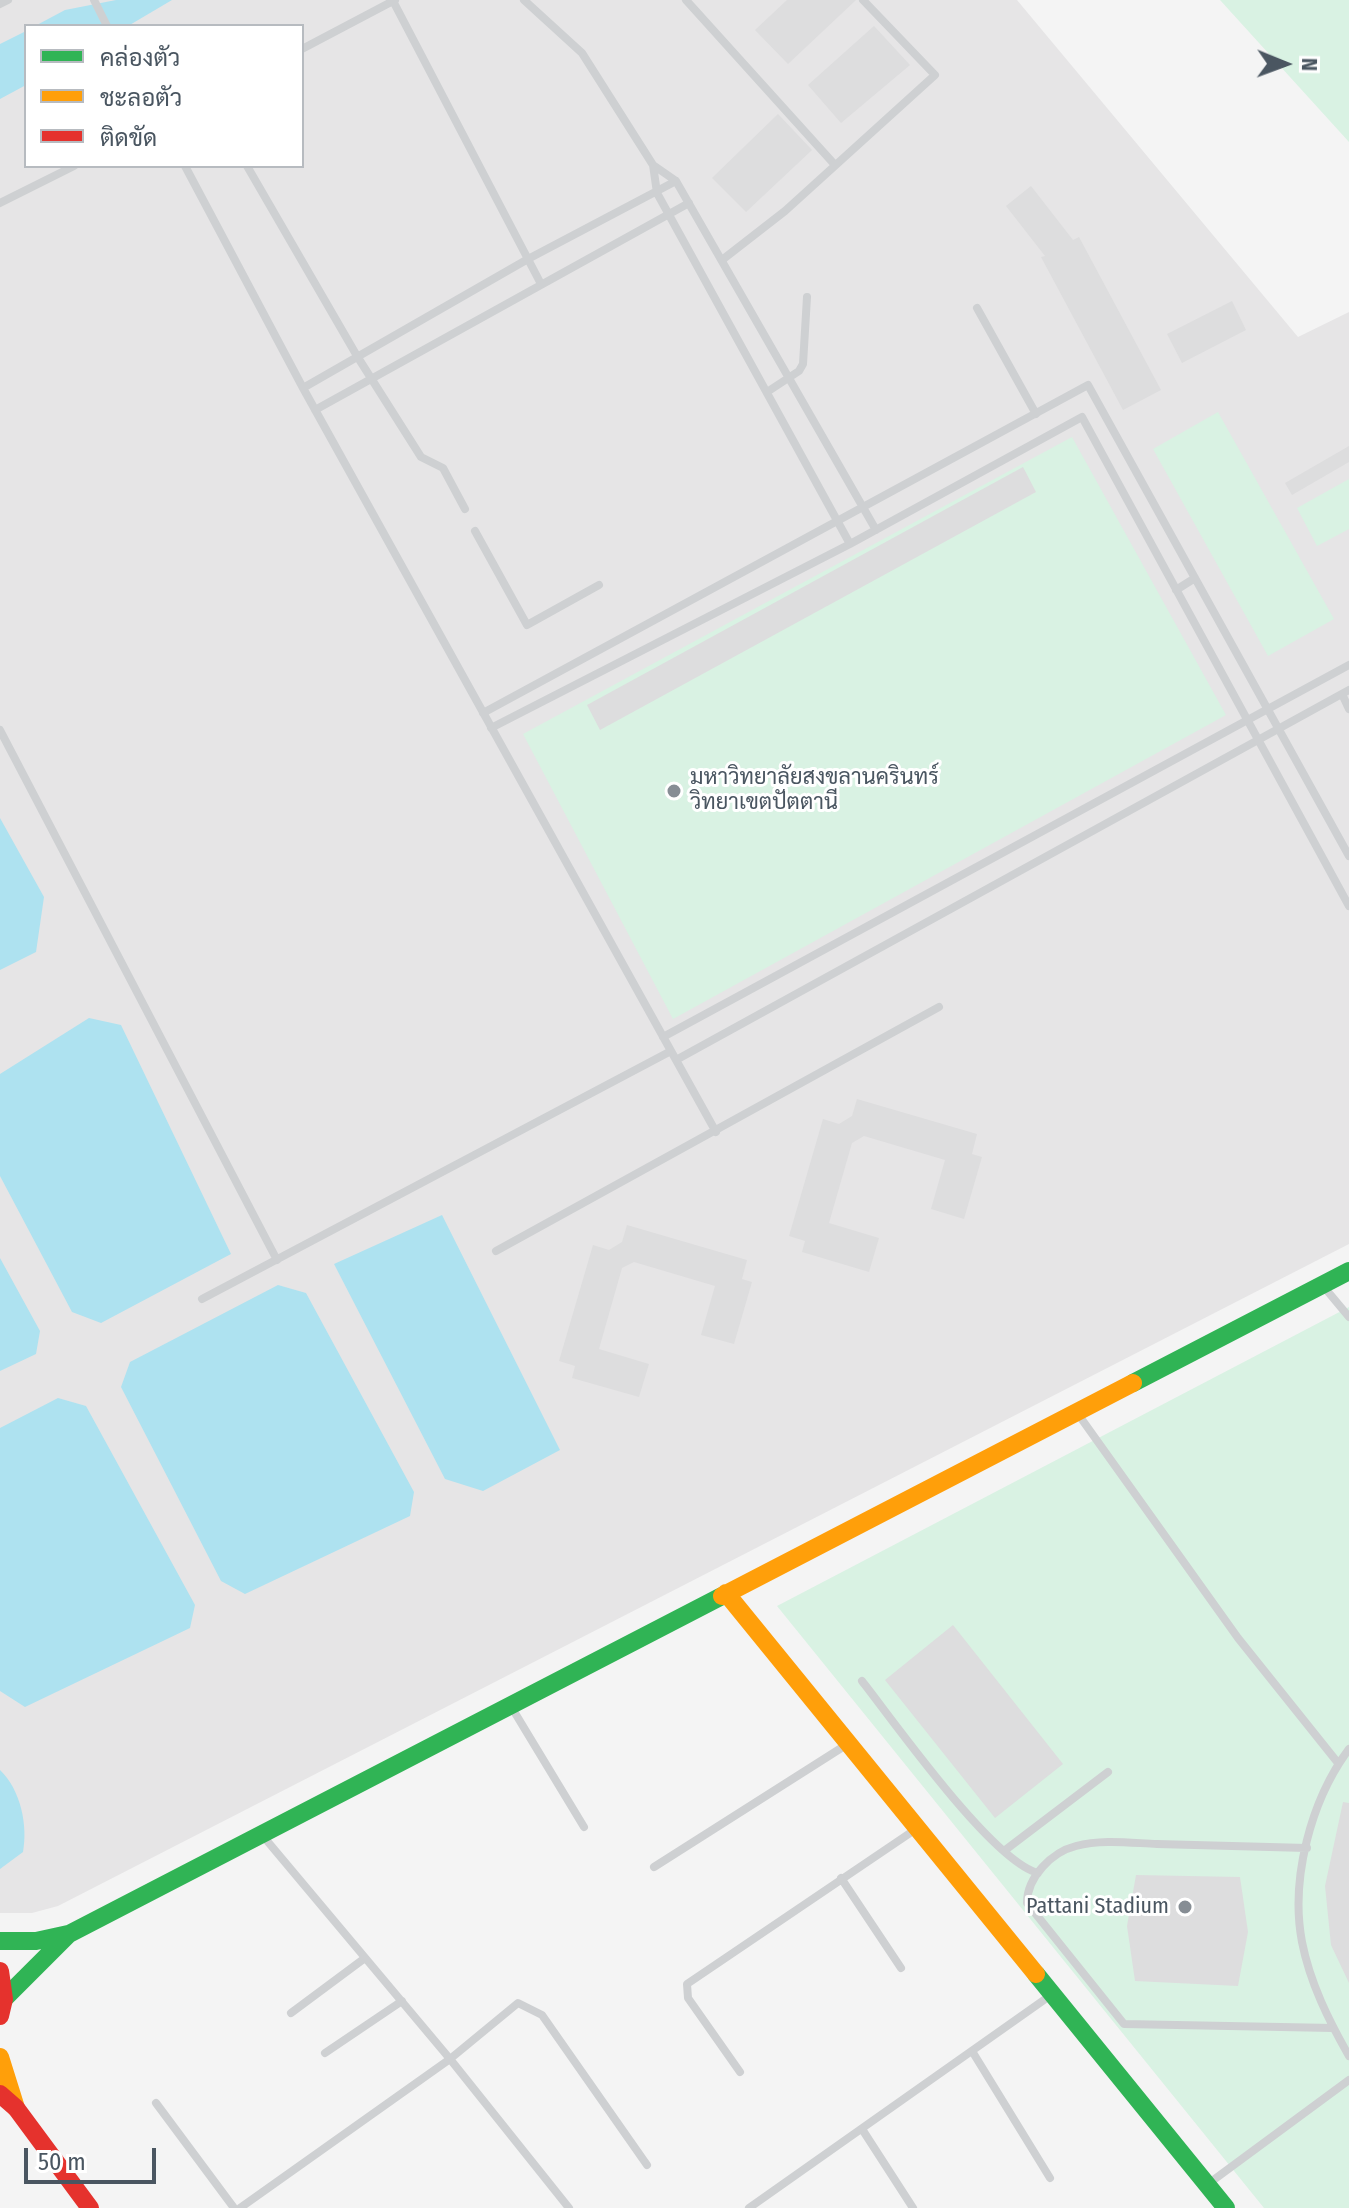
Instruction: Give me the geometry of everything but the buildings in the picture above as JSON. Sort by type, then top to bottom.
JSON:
[{"type":"street","points":[[0,1941],[36,1941],[69,1934],[512,1708],[726,1593],[1078,1414],[1349,1271]]},
{"type":"street","points":[[726,1593],[1226,2208]]},
{"type":"street","points":[[2,2007],[69,1934]]},
{"type":"street","points":[[0,1971],[2,2007]]},
{"type":"street","points":[[0,2057],[16,2108]]},
{"type":"street","points":[[0,2094],[16,2108],[90,2208]]},
{"type":"lane","points":[[0,4],[8,0]]},
{"type":"lane","points":[[94,0],[106,24]]},
{"type":"lane","points":[[304,48],[394,0],[541,284]]},
{"type":"lane","points":[[524,0],[582,53],[653,165],[676,181],[876,530]]},
{"type":"lane","points":[[686,0],[835,165]]},
{"type":"lane","points":[[722,260],[785,211],[935,75],[863,0]]},
{"type":"lane","points":[[653,165],[657,193],[850,544]]},
{"type":"lane","points":[[0,203],[70,168]]},
{"type":"lane","points":[[186,168],[315,410],[716,1132]]},
{"type":"lane","points":[[248,168],[357,356],[421,457],[443,468],[465,509]]},
{"type":"lane","points":[[303,388],[528,259],[676,181]]},
{"type":"lane","points":[[315,410],[370,376],[689,203]]},
{"type":"lane","points":[[767,392],[789,378],[803,364],[807,297]]},
{"type":"lane","points":[[977,308],[1036,414]]},
{"type":"lane","points":[[483,713],[1088,385],[1349,856]]},
{"type":"lane","points":[[491,728],[850,544],[1082,417],[1349,906]]},
{"type":"lane","points":[[475,531],[527,625],[599,585]]},
{"type":"lane","points":[[1176,590],[1195,578]]},
{"type":"lane","points":[[663,1037],[1349,665]]},
{"type":"lane","points":[[676,1060],[1345,692],[1349,709]]},
{"type":"lane","points":[[0,730],[108,930],[277,1260]]},
{"type":"lane","points":[[496,1251],[939,1007]]},
{"type":"lane","points":[[202,1299],[671,1051]]},
{"type":"lane","points":[[1323,1285],[1349,1317]]},
{"type":"lane","points":[[1078,1414],[1238,1638],[1338,1763]]},
{"type":"lane","points":[[862,1681],[935,1773],[1004,1851],[1022,1867],[1038,1873]]},
{"type":"lane","points":[[512,1708],[584,1827]]},
{"type":"lane","points":[[654,1867],[850,1743]]},
{"type":"lane","points":[[1349,1749],[1338,1763],[1320,1800],[1307,1848],[1300,1896],[1302,1941],[1313,1980],[1333,2028],[1349,2056]]},
{"type":"lane","points":[[1004,1851],[1108,1772]]},
{"type":"lane","points":[[740,2072],[688,1998],[687,1984],[916,1829]]},
{"type":"lane","points":[[262,1835],[450,2059],[569,2208]]},
{"type":"lane","points":[[1307,1848],[1086,1844],[1061,1852],[1038,1873],[1027,1894],[1032,1912],[1124,2024],[1333,2028]]},
{"type":"lane","points":[[841,1878],[901,1968]]},
{"type":"lane","points":[[291,2013],[365,1958]]},
{"type":"lane","points":[[749,2208],[1051,1995]]},
{"type":"lane","points":[[325,2053],[402,2001]]},
{"type":"lane","points":[[240,2208],[450,2059],[505,2010],[518,2003],[542,2015],[647,2165]]},
{"type":"lane","points":[[972,2051],[1050,2178]]},
{"type":"lane","points":[[1207,2185],[1349,2080]]},
{"type":"lane","points":[[156,2103],[234,2208]]},
{"type":"lane","points":[[862,2129],[913,2208]]},
{"type":"shaded area","name":"มหาวิทยาลัยสงขลานครินทร์ วิทยาเขตปัตตานี","points":[[0,0],[1017,0],[1298,337],[1349,312],[1349,1244],[58,1906],[32,1913],[0,1913]]},
{"type":"green space","points":[[1220,0],[1349,0],[1349,142]]},
{"type":"green space","points":[[1218,412],[1334,619],[1268,656],[1153,449]]},
{"type":"green space","points":[[1072,437],[1226,715],[673,1019],[523,734]]},
{"type":"green space","points":[[1349,479],[1349,529],[1317,546],[1297,508]]},
{"type":"green space","name":"Pattani Stadium","points":[[1349,1307],[1349,2208],[1264,2208],[777,1606]]},
{"type":"water","points":[[116,0],[172,0],[131,24],[39,24],[65,10]]},
{"type":"water","points":[[24,32],[24,86],[0,99],[0,44]]},
{"type":"water","points":[[0,818],[44,897],[36,952],[0,970]]},
{"type":"water","points":[[89,1018],[121,1025],[231,1254],[101,1323],[72,1312],[0,1176],[0,1074]]},
{"type":"water","points":[[442,1215],[560,1450],[483,1491],[445,1479],[334,1264]]},
{"type":"water","points":[[0,1258],[40,1331],[36,1354],[0,1371]]},
{"type":"water","points":[[278,1285],[306,1293],[414,1492],[410,1516],[245,1594],[221,1581],[121,1387],[130,1362]]},
{"type":"water","points":[[58,1398],[86,1406],[195,1605],[190,1628],[25,1707],[0,1691],[0,1428]]},
{"type":"water","points":[[0,1770],[18,1798],[24,1831],[23,1852],[0,1869]]},
{"type":"traffic: fast","points":[[1133,1383],[1349,1271]]},
{"type":"traffic: fast","points":[[4,1999],[69,1934],[722,1596]]},
{"type":"traffic: fast","points":[[0,1941],[36,1941],[68,1934]]},
{"type":"traffic: fast","points":[[1036,1974],[1226,2208]]},
{"type":"traffic: slow","points":[[722,1596],[1133,1383]]},
{"type":"traffic: slow","points":[[726,1593],[1036,1974]]},
{"type":"traffic: slow","points":[[0,2057],[16,2108]]},
{"type":"traffic: jam","points":[[0,1971],[4,1999],[0,2016]]},
{"type":"traffic: jam","points":[[0,2094],[16,2108],[90,2208]]},
{"type":"place","name":"มหาวิทยาลัยสงขลานครินทร์ วิทยาเขตปัตตานี","points":[[674,791]]},
{"type":"place","name":"Pattani Stadium","points":[[1185,1907]]}]
